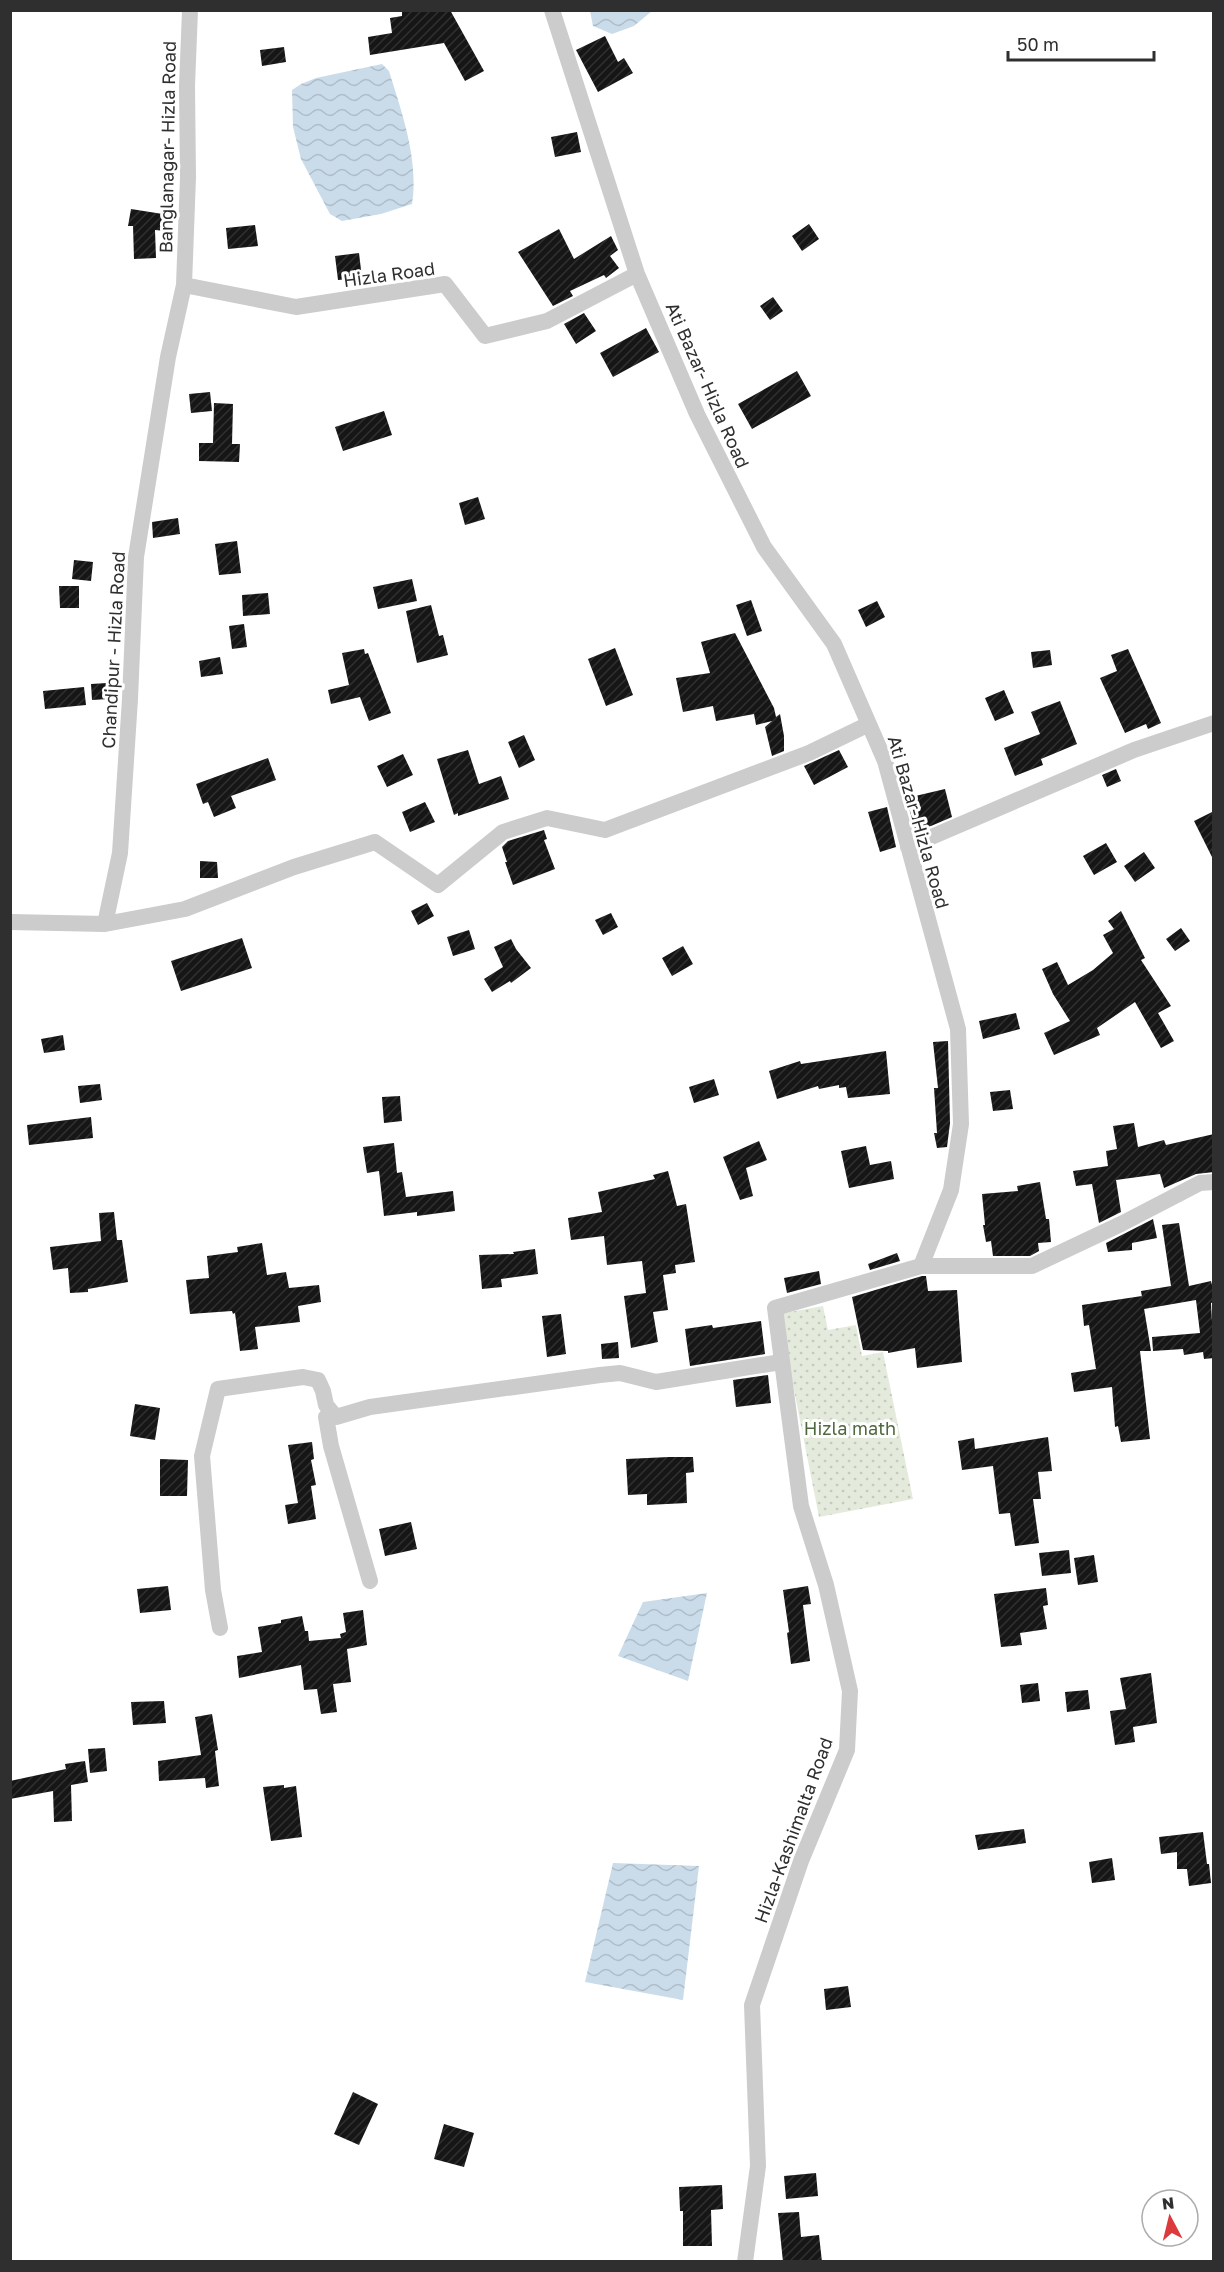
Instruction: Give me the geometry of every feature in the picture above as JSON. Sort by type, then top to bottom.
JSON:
[{"type":"street","name":"Banglanagar- Hizla Road","points":[[183,285],[188,177],[187,86],[190,10]]},
{"type":"street","name":"Ati Bazar- Hizla Road","points":[[552,10],[637,274],[696,414],[764,547],[834,644],[885,761],[958,1029],[961,1124],[951,1190],[921,1266]]},
{"type":"street","name":"Hizla Road","points":[[183,285],[296,307],[445,284],[485,336],[547,321],[637,274]]},
{"type":"street","name":"Chandipur - Hizla Road","points":[[105,924],[120,853],[136,557],[168,357],[183,285]]},
{"type":"street","points":[[908,847],[1134,750],[1214,723]]},
{"type":"street","points":[[10,922],[105,924],[185,909],[294,867],[375,843],[438,885],[503,832],[547,818],[605,830],[809,753],[869,724]]},
{"type":"street","points":[[921,1266],[1032,1266],[1200,1184],[1214,1182]]},
{"type":"street","name":"Hizla-Kashimalta Road","points":[[745,2262],[758,2166],[752,2005],[801,1861],[847,1750],[850,1691],[826,1585],[801,1506],[775,1308],[921,1266]]},
{"type":"street","points":[[370,1581],[326,1417],[336,1417],[369,1407],[600,1375],[620,1373],[656,1382],[781,1362]]},
{"type":"street","points":[[220,1628],[213,1590],[202,1456],[218,1389],[303,1377],[310,1378],[318,1380],[326,1405],[336,1417]]},
{"type":"green space","name":"Hizla math","points":[[823,1306],[828,1330],[856,1325],[862,1356],[883,1352],[913,1499],[819,1517],[779,1314]]},
{"type":"water","points":[[590,10],[652,11],[634,26],[612,34],[593,26]]},
{"type":"water","points":[[382,64],[389,71],[408,137],[414,187],[412,204],[381,214],[342,221],[330,214],[301,159],[293,127],[292,90],[316,78]]},
{"type":"water","points":[[707,1593],[688,1681],[618,1656],[643,1602]]},
{"type":"water","points":[[613,1863],[699,1866],[683,2000],[585,1982]]},
{"type":"building","points":[[402,10],[450,10],[484,71],[465,81],[444,43],[370,55],[368,37],[392,33],[390,18],[402,16]]},
{"type":"building","points":[[605,36],[618,62],[624,58],[633,73],[598,92],[576,50]]},
{"type":"building","points":[[284,47],[286,62],[262,66],[260,50]]},
{"type":"building","points":[[577,132],[581,152],[555,157],[551,137]]},
{"type":"building","points":[[131,209],[169,215],[166,231],[155,230],[156,258],[134,259],[133,226],[128,226]]},
{"type":"building","points":[[809,224],[819,239],[802,251],[792,236]]},
{"type":"building","points":[[255,225],[258,246],[228,249],[226,228]]},
{"type":"building","points":[[559,229],[574,259],[611,236],[618,250],[610,256],[619,268],[606,278],[604,275],[570,291],[573,296],[553,306],[518,252]]},
{"type":"building","points":[[359,253],[362,278],[338,280],[335,256]]},
{"type":"building","points":[[773,297],[783,311],[770,320],[760,306]]},
{"type":"building","points":[[584,313],[596,331],[576,344],[564,324]]},
{"type":"building","points":[[646,328],[659,352],[613,377],[600,353]]},
{"type":"building","points":[[797,371],[811,396],[752,429],[738,404]]},
{"type":"building","points":[[210,392],[212,411],[191,413],[189,394]]},
{"type":"building","points":[[214,403],[233,404],[232,444],[240,444],[239,462],[199,461],[199,443],[213,443]]},
{"type":"building","points":[[384,411],[392,435],[343,451],[335,427]]},
{"type":"building","points":[[478,497],[485,519],[465,525],[459,503]]},
{"type":"building","points":[[178,518],[180,534],[153,538],[152,522]]},
{"type":"building","points":[[237,541],[241,573],[219,575],[215,544]]},
{"type":"building","points":[[74,560],[93,562],[91,581],[72,579]]},
{"type":"building","points":[[412,579],[417,601],[378,609],[373,587]]},
{"type":"building","points":[[59,586],[79,586],[79,608],[60,608]]},
{"type":"building","points":[[268,593],[270,614],[243,616],[242,595]]},
{"type":"building","points":[[751,600],[762,631],[747,636],[736,605]]},
{"type":"building","points":[[877,601],[885,617],[866,627],[858,610]]},
{"type":"building","points":[[431,605],[439,636],[443,635],[448,655],[417,663],[406,611]]},
{"type":"building","points":[[244,624],[247,647],[232,649],[229,626]]},
{"type":"building","points":[[735,633],[774,708],[776,717],[780,714],[784,751],[772,756],[765,727],[772,721],[756,725],[754,714],[716,721],[713,706],[683,712],[676,678],[710,673],[701,642]]},
{"type":"building","points":[[615,648],[633,695],[606,706],[588,659]]},
{"type":"building","points":[[364,649],[365,654],[368,653],[391,713],[369,721],[360,697],[331,704],[328,690],[349,685],[342,653]]},
{"type":"building","points":[[1128,649],[1161,723],[1148,729],[1146,724],[1125,733],[1100,678],[1117,671],[1111,655]]},
{"type":"building","points":[[1050,650],[1052,665],[1033,668],[1031,652]]},
{"type":"building","points":[[220,657],[223,674],[201,677],[199,661]]},
{"type":"building","points":[[107,683],[109,699],[92,700],[91,684]]},
{"type":"building","points":[[84,687],[86,705],[45,709],[43,691]]},
{"type":"building","points":[[1004,690],[1014,713],[995,721],[985,698]]},
{"type":"building","points":[[1060,701],[1077,744],[1041,759],[1043,765],[1015,776],[1004,748],[1040,734],[1031,712]]},
{"type":"building","points":[[524,735],[535,760],[519,768],[508,742]]},
{"type":"building","points":[[468,750],[479,784],[501,776],[509,799],[458,816],[458,813],[454,815],[437,759]]},
{"type":"building","points":[[839,750],[848,767],[814,785],[804,766]]},
{"type":"building","points":[[403,754],[413,775],[387,787],[377,766]]},
{"type":"building","points":[[268,758],[276,780],[231,796],[236,808],[214,817],[208,802],[203,804],[196,784]]},
{"type":"building","points":[[1116,769],[1121,781],[1107,787],[1102,775]]},
{"type":"building","points":[[945,789],[952,817],[931,826],[915,829],[907,801],[912,800],[911,797]]},
{"type":"building","points":[[425,802],[435,822],[410,832],[402,812]]},
{"type":"building","points":[[887,807],[896,847],[880,852],[868,812]]},
{"type":"building","points":[[1214,811],[1214,861],[1194,821]]},
{"type":"building","points":[[544,830],[547,839],[544,840],[555,869],[513,885],[502,847],[508,841]]},
{"type":"building","points":[[1106,843],[1117,862],[1094,875],[1083,856]]},
{"type":"building","points":[[1144,852],[1155,868],[1135,882],[1124,866]]},
{"type":"building","points":[[200,861],[217,862],[218,878],[200,878]]},
{"type":"building","points":[[427,903],[434,916],[418,925],[411,911]]},
{"type":"building","points":[[1121,911],[1145,958],[1141,960],[1171,1006],[1158,1013],[1174,1041],[1161,1048],[1135,1002],[1097,1028],[1100,1035],[1054,1055],[1044,1033],[1070,1021],[1053,994],[1042,969],[1057,962],[1068,985],[1093,970],[1113,953],[1103,935],[1114,929],[1108,921]]},
{"type":"building","points":[[611,913],[618,927],[603,935],[595,920]]},
{"type":"building","points":[[1181,928],[1190,941],[1175,951],[1166,939]]},
{"type":"building","points":[[469,930],[475,949],[453,956],[447,937]]},
{"type":"building","points":[[242,938],[252,968],[181,991],[171,961]]},
{"type":"building","points":[[511,939],[531,968],[511,983],[510,981],[492,992],[484,979],[503,967],[494,947]]},
{"type":"building","points":[[683,946],[693,964],[672,976],[662,958]]},
{"type":"building","points":[[1016,1013],[1020,1029],[983,1039],[979,1021]]},
{"type":"building","points":[[63,1035],[65,1050],[44,1053],[41,1039]]},
{"type":"building","points":[[948,1041],[950,1123],[947,1147],[937,1148],[934,1133],[937,1133],[934,1088],[938,1088],[933,1042]]},
{"type":"building","points":[[886,1051],[890,1094],[848,1098],[846,1087],[839,1088],[839,1085],[819,1089],[818,1086],[777,1099],[769,1071],[800,1061],[801,1064]]},
{"type":"building","points":[[714,1079],[719,1095],[694,1103],[689,1087]]},
{"type":"building","points":[[100,1084],[102,1100],[80,1103],[78,1086]]},
{"type":"building","points":[[1010,1090],[1013,1109],[993,1111],[990,1092]]},
{"type":"building","points":[[400,1096],[402,1121],[384,1123],[382,1097]]},
{"type":"building","points":[[91,1117],[93,1138],[29,1145],[27,1125]]},
{"type":"building","points":[[1134,1123],[1138,1147],[1164,1140],[1166,1145],[1214,1134],[1214,1172],[1196,1174],[1164,1188],[1160,1174],[1116,1180],[1121,1212],[1099,1223],[1092,1184],[1076,1186],[1073,1171],[1108,1166],[1106,1151],[1117,1149],[1113,1126]]},
{"type":"building","points":[[759,1141],[767,1160],[746,1168],[753,1196],[740,1200],[723,1157]]},
{"type":"building","points":[[394,1143],[397,1173],[402,1172],[406,1197],[453,1191],[455,1211],[417,1216],[417,1212],[384,1216],[379,1171],[367,1173],[363,1147]]},
{"type":"building","points":[[866,1146],[870,1165],[891,1161],[894,1179],[849,1188],[841,1151]]},
{"type":"building","points":[[668,1171],[677,1206],[686,1204],[695,1262],[675,1265],[676,1273],[663,1275],[668,1310],[653,1312],[658,1342],[631,1348],[624,1296],[646,1293],[642,1261],[607,1265],[604,1236],[571,1240],[568,1218],[602,1212],[598,1192],[655,1179],[653,1175]]},
{"type":"building","points":[[1040,1182],[1046,1219],[1049,1219],[1051,1242],[1038,1243],[1039,1251],[1030,1256],[993,1256],[991,1241],[986,1242],[982,1194],[1018,1191],[1017,1186]]},
{"type":"building","points":[[114,1212],[117,1240],[122,1240],[128,1282],[88,1289],[88,1292],[70,1293],[68,1268],[53,1270],[50,1247],[101,1241],[99,1213]]},
{"type":"building","points":[[1153,1219],[1157,1238],[1132,1243],[1132,1250],[1108,1252],[1106,1243]]},
{"type":"building","points":[[1179,1223],[1189,1286],[1211,1281],[1214,1293],[1214,1302],[1211,1303],[1214,1358],[1204,1359],[1203,1352],[1184,1355],[1183,1349],[1153,1351],[1152,1337],[1200,1333],[1196,1300],[1144,1309],[1141,1291],[1171,1286],[1162,1225]]},
{"type":"building","points":[[262,1243],[267,1275],[286,1272],[289,1288],[319,1285],[321,1302],[298,1306],[300,1322],[255,1327],[258,1349],[240,1351],[235,1313],[233,1314],[232,1311],[190,1314],[186,1280],[209,1278],[207,1256],[238,1252],[237,1247]]},
{"type":"building","points":[[535,1249],[538,1274],[501,1279],[502,1287],[482,1289],[479,1255],[514,1254],[513,1252]]},
{"type":"building","points":[[897,1253],[900,1261],[870,1270],[868,1264]]},
{"type":"building","points":[[819,1271],[821,1284],[787,1293],[784,1278]]},
{"type":"building","points":[[926,1276],[928,1291],[957,1290],[962,1362],[917,1368],[915,1348],[888,1353],[888,1351],[863,1350],[852,1297]]},
{"type":"building","points":[[1142,1296],[1151,1351],[1140,1351],[1150,1439],[1121,1442],[1118,1426],[1115,1427],[1112,1387],[1074,1392],[1071,1373],[1096,1369],[1089,1325],[1084,1326],[1082,1305]]},
{"type":"building","points":[[561,1314],[566,1354],[547,1357],[542,1316]]},
{"type":"building","points":[[761,1321],[765,1354],[690,1366],[685,1329],[712,1325],[713,1328]]},
{"type":"building","points":[[618,1342],[619,1358],[602,1359],[601,1344]]},
{"type":"building","points":[[768,1375],[771,1403],[736,1407],[733,1380]]},
{"type":"building","points":[[135,1404],[160,1408],[155,1440],[130,1436]]},
{"type":"building","points":[[1048,1437],[1052,1471],[1038,1472],[1041,1499],[1033,1499],[1039,1543],[1015,1546],[1010,1513],[999,1514],[993,1466],[962,1470],[958,1441],[974,1438],[975,1449]]},
{"type":"building","points":[[312,1442],[314,1459],[311,1460],[316,1485],[311,1486],[316,1519],[288,1524],[285,1505],[298,1503],[288,1445]]},
{"type":"building","points":[[693,1457],[694,1472],[686,1473],[687,1503],[647,1505],[647,1494],[628,1495],[626,1459]]},
{"type":"building","points":[[160,1459],[188,1460],[187,1496],[160,1496]]},
{"type":"building","points":[[411,1522],[417,1549],[385,1556],[379,1529]]},
{"type":"building","points":[[1069,1550],[1071,1573],[1042,1576],[1039,1553]]},
{"type":"building","points":[[1094,1555],[1098,1582],[1078,1585],[1074,1558]]},
{"type":"building","points":[[168,1586],[171,1610],[140,1613],[137,1589]]},
{"type":"building","points":[[808,1586],[811,1604],[803,1605],[810,1661],[791,1664],[783,1590]]},
{"type":"building","points":[[1046,1588],[1048,1605],[1043,1606],[1047,1629],[1020,1633],[1022,1645],[1001,1647],[994,1594]]},
{"type":"building","points":[[363,1610],[367,1645],[347,1649],[351,1682],[333,1684],[337,1712],[321,1714],[317,1689],[304,1690],[301,1665],[239,1678],[237,1656],[262,1652],[258,1627],[302,1616],[309,1641],[341,1638],[340,1634],[346,1632],[343,1613]]},
{"type":"building","points":[[1151,1673],[1157,1723],[1133,1727],[1135,1742],[1115,1745],[1110,1711],[1126,1709],[1120,1678]]},
{"type":"building","points":[[1038,1683],[1040,1701],[1022,1703],[1020,1685]]},
{"type":"building","points":[[1088,1690],[1090,1709],[1067,1712],[1065,1692]]},
{"type":"building","points":[[164,1701],[166,1723],[133,1725],[131,1702]]},
{"type":"building","points":[[212,1714],[218,1750],[215,1751],[219,1786],[206,1788],[205,1778],[159,1781],[158,1761],[201,1755],[195,1717]]},
{"type":"building","points":[[105,1748],[107,1771],[90,1773],[88,1749]]},
{"type":"building","points":[[85,1761],[88,1782],[71,1785],[72,1821],[54,1822],[53,1791],[10,1799],[10,1781],[66,1769],[65,1764]]},
{"type":"building","points":[[284,1785],[284,1788],[296,1786],[302,1837],[271,1841],[263,1787]]},
{"type":"building","points":[[1024,1829],[1026,1843],[978,1850],[975,1835]]},
{"type":"building","points":[[1203,1832],[1211,1883],[1189,1886],[1187,1869],[1177,1869],[1177,1852],[1161,1854],[1159,1837]]},
{"type":"building","points":[[1112,1858],[1115,1880],[1092,1883],[1089,1862]]},
{"type":"building","points":[[848,1986],[851,2007],[826,2010],[824,1989]]},
{"type":"building","points":[[353,2092],[378,2104],[359,2145],[334,2134]]},
{"type":"building","points":[[444,2124],[474,2133],[464,2167],[434,2159]]},
{"type":"building","points":[[816,2173],[818,2196],[786,2199],[784,2176]]},
{"type":"building","points":[[722,2185],[723,2209],[711,2210],[712,2246],[683,2246],[683,2211],[680,2211],[679,2187]]},
{"type":"building","points":[[799,2212],[801,2237],[819,2235],[822,2262],[783,2262],[778,2213]]}]
